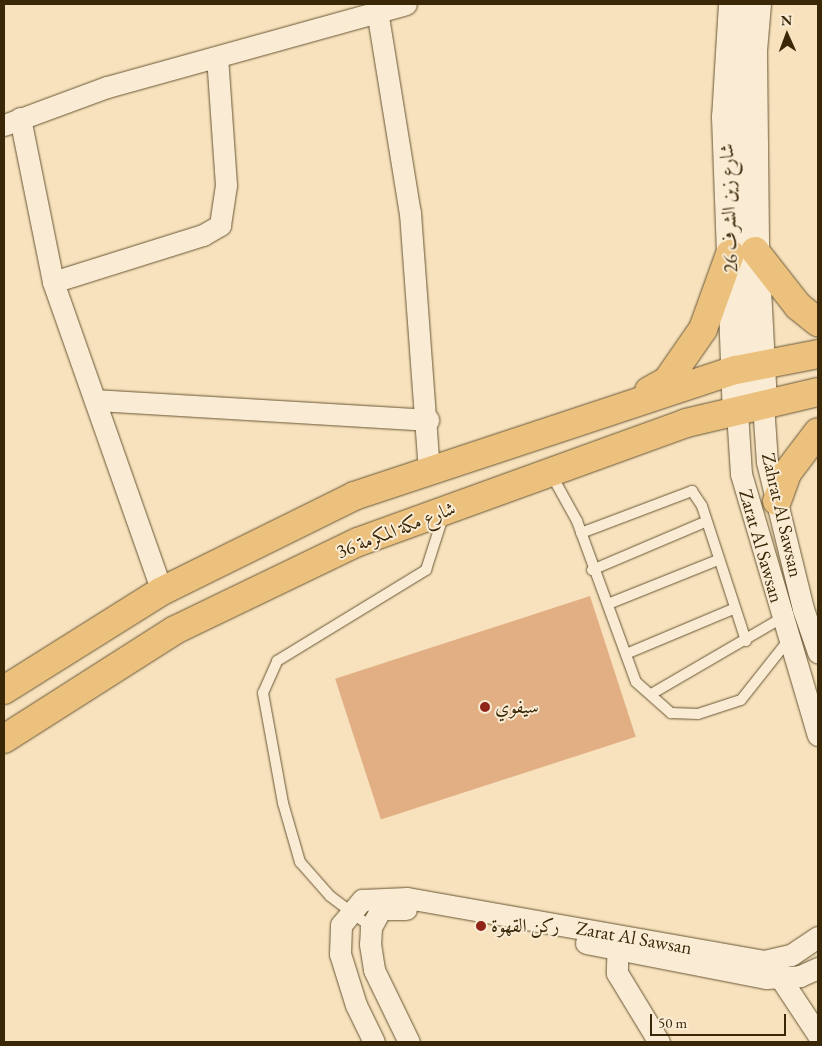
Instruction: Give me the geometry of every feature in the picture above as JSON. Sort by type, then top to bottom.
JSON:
[{"type":"main road","name":"شارع زين الشرف 26","points":[[742,252],[757,4]]},
{"type":"main road","name":"شارع زين الشرف 26","points":[[729,11],[726,117],[742,252],[748,367],[737,412]]},
{"type":"main road","points":[[624,405],[667,381],[703,330],[742,252],[798,306],[818,322]]},
{"type":"main road","points":[[4,690],[162,591],[354,496],[624,405],[748,367],[818,354]]},
{"type":"main road","name":"شارع زين الشرف 26","points":[[748,367],[763,404]]},
{"type":"main road","name":"شارع مكة المكرمة 36","points":[[4,739],[175,630],[358,542],[686,423],[818,392]]},
{"type":"main road","points":[[777,501],[787,473],[818,432]]},
{"type":"street","points":[[162,591],[53,282],[8,123],[107,87],[217,57],[376,8],[406,4]]},
{"type":"street","points":[[376,8],[410,213],[428,420],[429,472]]},
{"type":"street","points":[[53,282],[203,236],[220,225],[226,185],[217,57]]},
{"type":"street","points":[[95,400],[428,420]]},
{"type":"street","name":"Zahrat Al Sawsan","points":[[763,404],[766,462],[811,607],[816,642]]},
{"type":"street","name":"Zarat Al Sawsan","points":[[737,412],[741,474],[788,642],[818,735]]},
{"type":"street","points":[[782,618],[811,607]]},
{"type":"street","points":[[788,642],[816,642]]},
{"type":"street","name":"Zarat Al Sawsan","points":[[349,912],[362,900],[397,898],[617,942],[764,961],[791,955],[818,937]]},
{"type":"street","points":[[409,1042],[374,970],[371,927],[375,916],[390,907],[617,942],[780,979],[818,968]]},
{"type":"street","points":[[349,912],[341,925],[340,954],[356,1005],[374,1042]]},
{"type":"street","points":[[617,942],[618,973],[659,1042]]},
{"type":"street","points":[[780,979],[818,1035]]},
{"type":"lane","points":[[551,473],[581,533],[592,570],[608,604],[636,682],[652,693],[671,712],[686,716],[741,700],[758,684],[773,655],[788,642]]},
{"type":"lane","points":[[581,533],[689,490],[702,506],[705,522],[733,609],[746,641]]},
{"type":"lane","points":[[371,927],[349,912],[300,862],[283,803],[264,693],[277,661],[426,570],[445,511]]},
{"type":"lane","points":[[592,570],[705,522]]},
{"type":"lane","points":[[608,604],[718,560]]},
{"type":"lane","points":[[626,654],[733,609]]},
{"type":"lane","points":[[652,693],[746,641],[782,618]]},
{"type":"building","name":"سيفوي","points":[[590,596],[636,737],[381,820],[335,679]]},
{"type":"place","name":"سيفوي","points":[[485,707]]},
{"type":"place","name":"ركن القهوة","points":[[481,926]]}]
